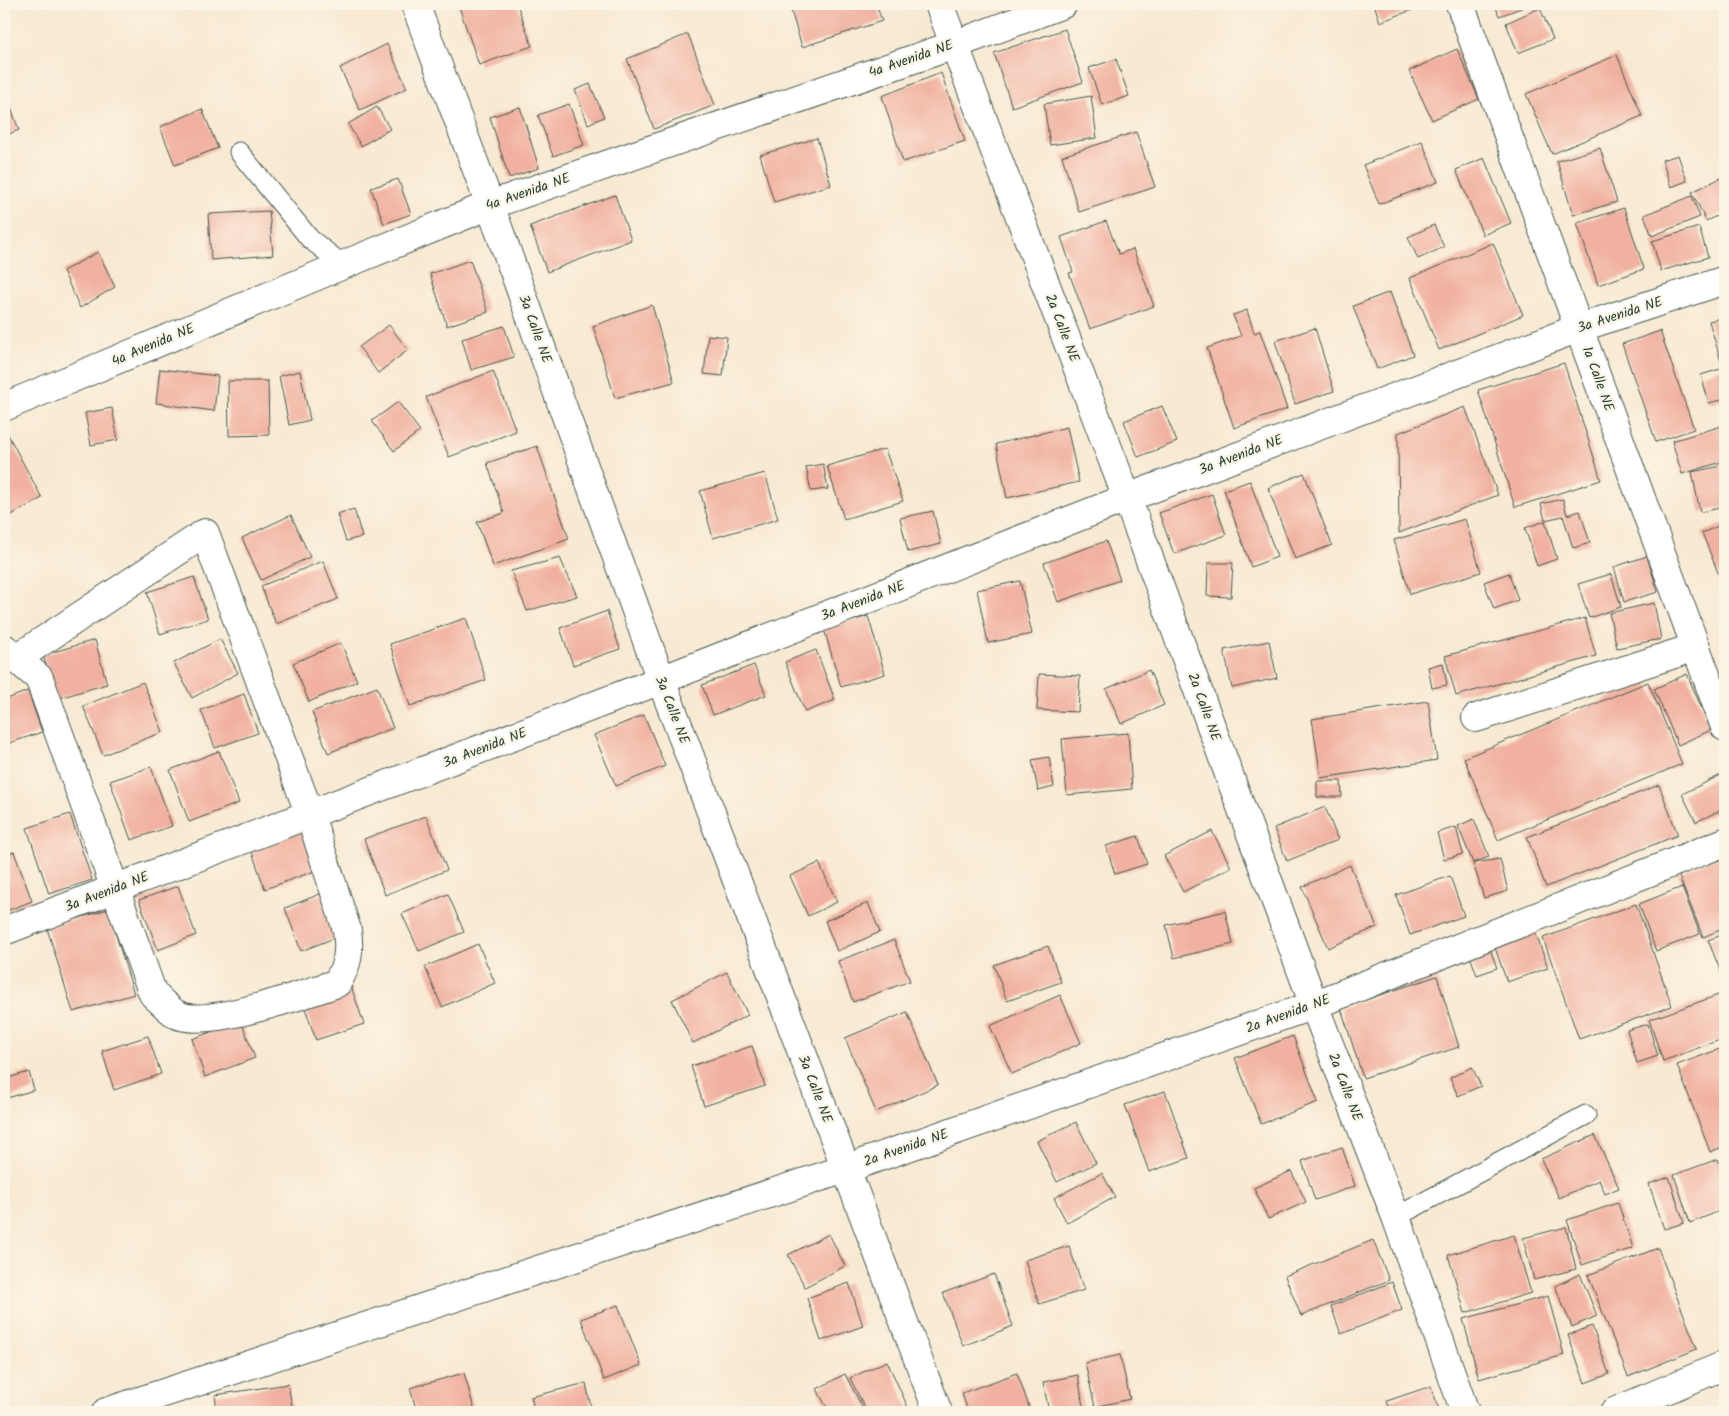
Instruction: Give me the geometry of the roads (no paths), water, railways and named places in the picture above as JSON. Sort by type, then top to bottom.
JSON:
[{"type":"street","name":"3a Calle NE","points":[[415,4],[490,205],[661,680],[938,1412]]},
{"type":"street","name":"2a Calle NE","points":[[938,4],[1127,498],[1314,1006],[1396,1218],[1465,1412]]},
{"type":"street","name":"4a Avenida NE","points":[[4,407],[490,205],[954,45],[1063,4]]},
{"type":"street","name":"1a Calle NE","points":[[1460,4],[1725,727]]},
{"type":"street","name":"3a Avenida NE","points":[[4,932],[661,680],[1127,498],[1579,328],[1725,280]]},
{"type":"street","points":[[205,533],[310,815],[347,930],[350,947],[344,971],[337,983],[273,1004],[204,1019],[178,1015],[153,994],[39,678],[10,653],[205,533]]},
{"type":"street","points":[[1476,718],[1696,647]]},
{"type":"street","name":"2a Avenida NE","points":[[106,1412],[845,1169],[1314,1006],[1725,842]]},
{"type":"street","points":[[1614,1412],[1725,1365]]},
{"type":"lane","points":[[239,152],[310,239],[343,265]]},
{"type":"lane","points":[[1396,1218],[1586,1115]]}]
